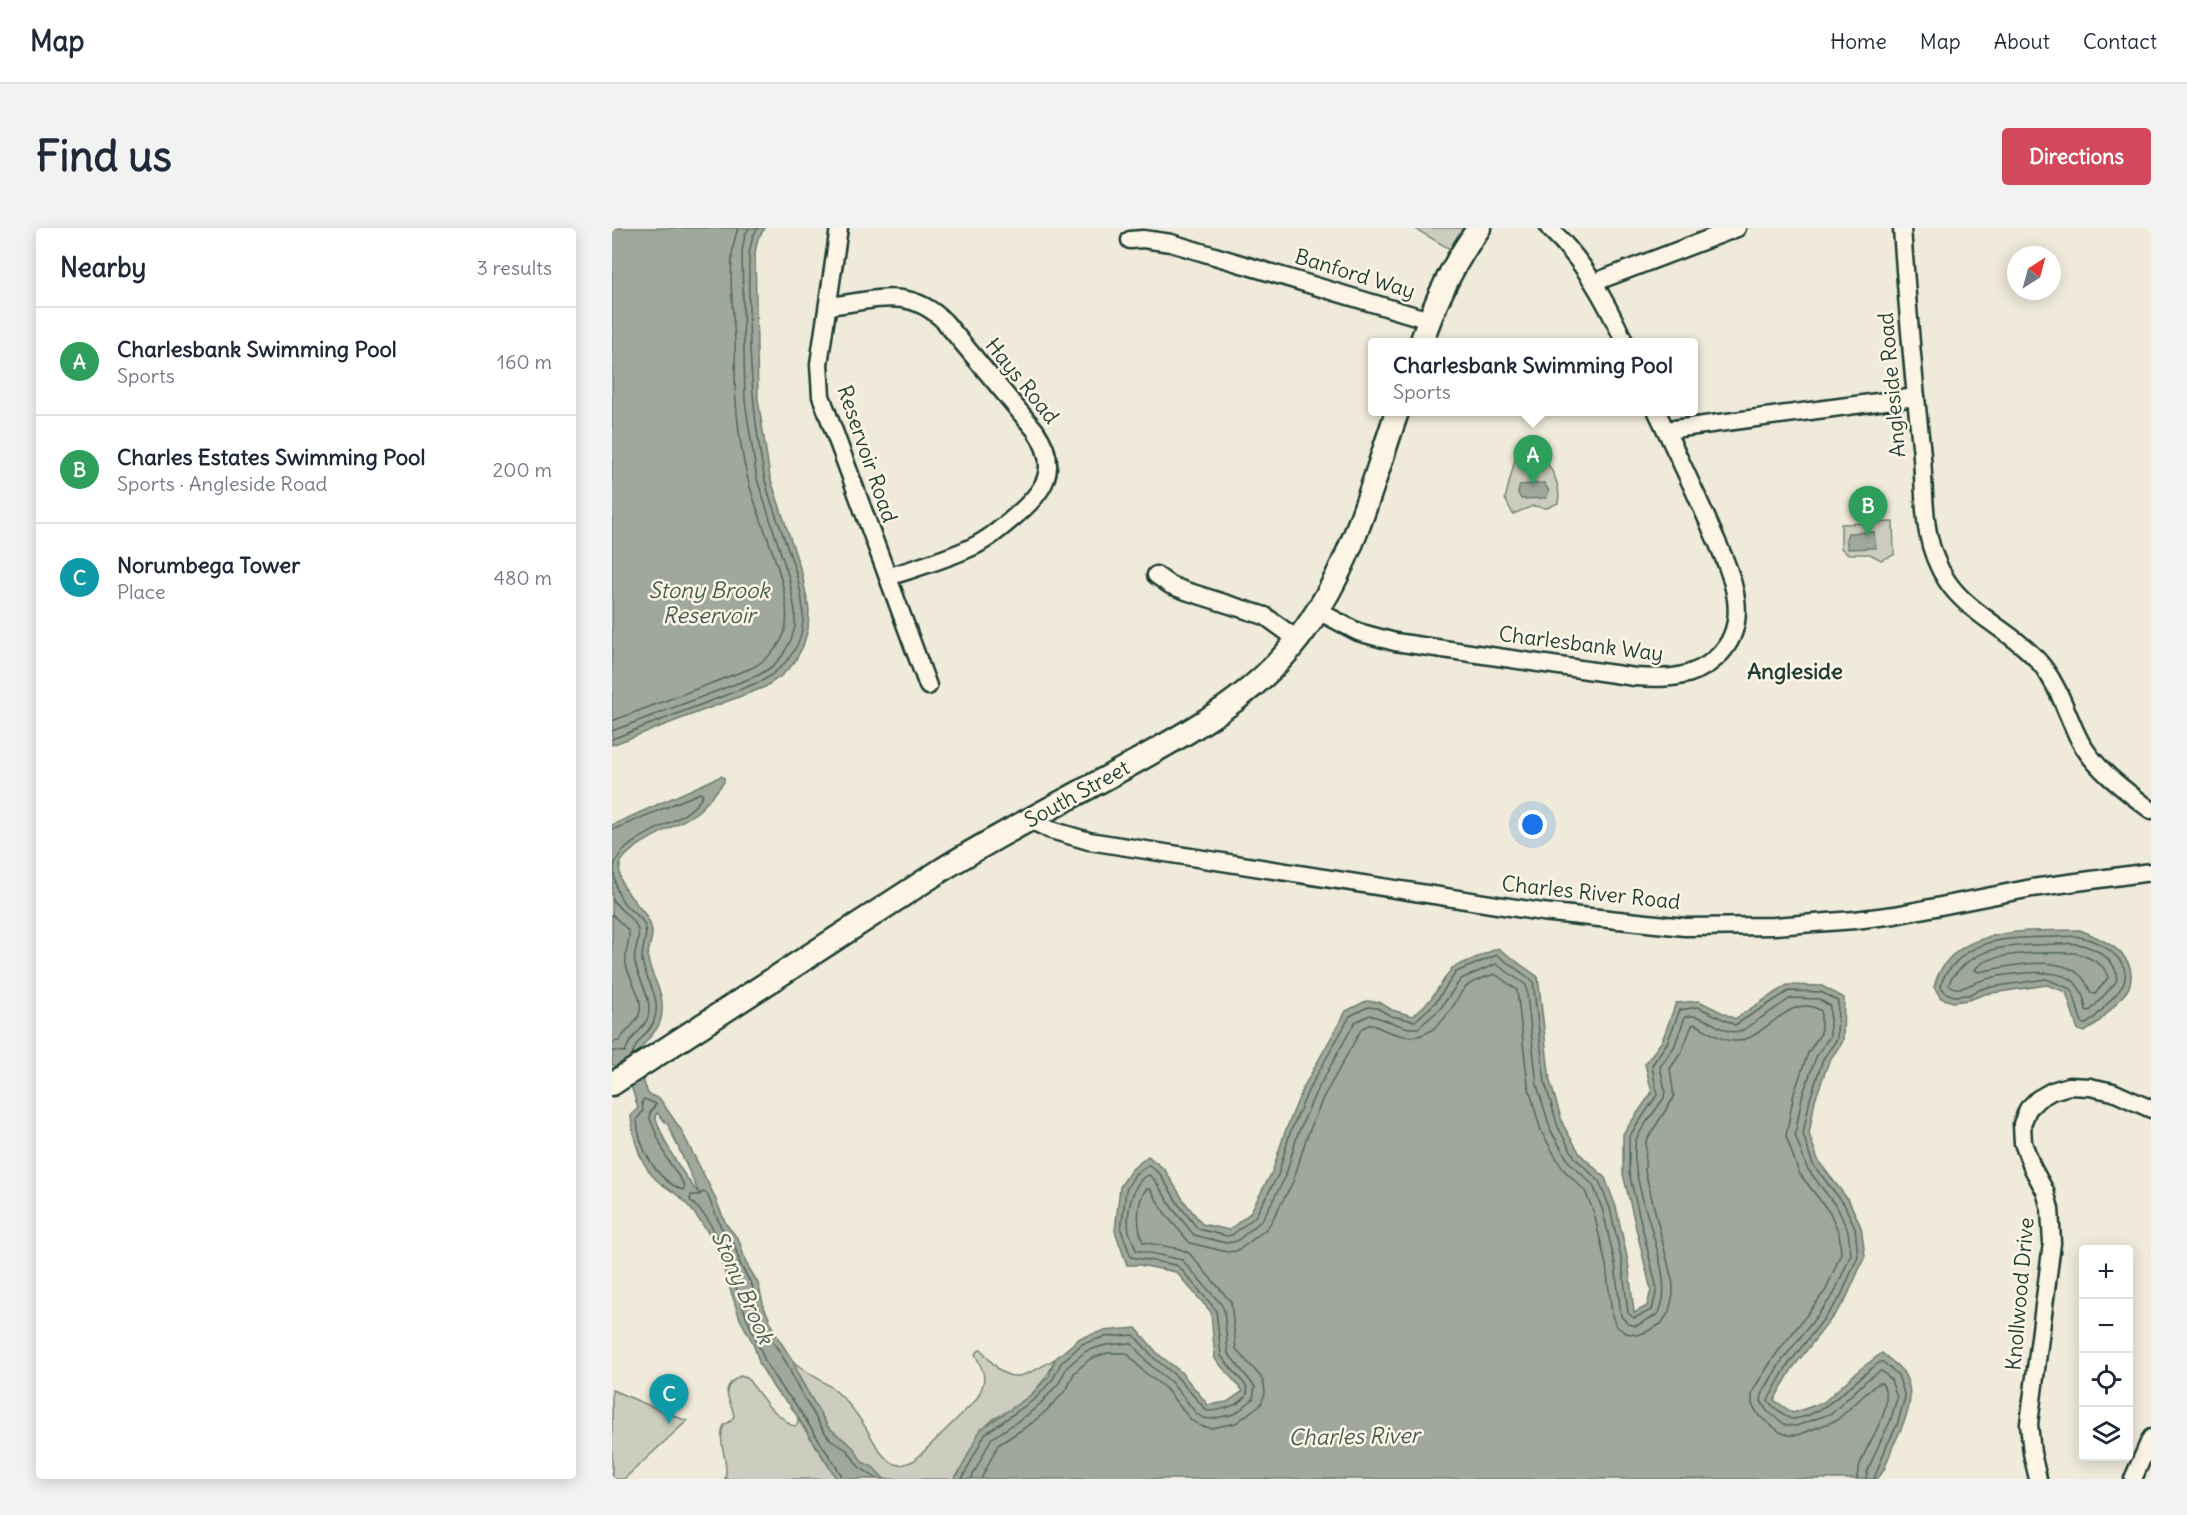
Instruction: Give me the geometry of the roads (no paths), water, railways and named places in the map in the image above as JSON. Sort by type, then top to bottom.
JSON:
[{"type":"main road","points":[[1422,338],[1455,264],[1479,228]]},
{"type":"main road","name":"South Street","points":[[612,1084],[943,869],[990,840],[1030,820],[1221,712],[1252,688],[1298,640],[1318,611],[1350,548],[1395,416]]},
{"type":"street","name":"Reservoir Road","points":[[839,228],[819,364],[821,396],[928,686]]},
{"type":"street","points":[[1549,228],[1577,258],[1595,282],[1623,338]]},
{"type":"street","points":[[1595,282],[1737,228]]},
{"type":"street","name":"Angleside Road","points":[[1902,228],[1926,528],[1937,563],[1947,582],[1961,597],[2020,644],[2042,665],[2064,701],[2080,740],[2090,756],[2110,777],[2151,810]]},
{"type":"street","name":"Banford Way","points":[[1130,240],[1143,239],[1171,243],[1429,320]]},
{"type":"street","name":"Hays Road","points":[[828,306],[895,298],[912,300],[929,307],[945,322],[1027,421],[1046,449],[1048,465],[1043,486],[1032,501],[996,532],[971,548],[888,577]]},
{"type":"street","points":[[1666,430],[1916,397]]},
{"type":"street","name":"Charlesbank Way","points":[[1318,611],[1358,632],[1395,642],[1635,677],[1673,678],[1698,670],[1716,658],[1730,642],[1736,629],[1737,608],[1730,576],[1687,472],[1659,416]]},
{"type":"street","points":[[1156,575],[1170,585],[1201,597],[1265,616],[1298,640]]},
{"type":"street","name":"Charles River Road","points":[[1030,820],[1051,830],[1089,841],[1542,912],[1685,927],[1774,926],[1855,920],[1895,915],[2023,890],[2151,872]]},
{"type":"street","name":"Knollwood Drive","points":[[2038,1479],[2032,1453],[2030,1424],[2051,1231],[2050,1209],[2045,1191],[2032,1167],[2023,1143],[2022,1124],[2028,1109],[2038,1099],[2052,1091],[2069,1086],[2114,1092],[2151,1109]]},
{"type":"street","points":[[2133,1479],[2151,1438]]},
{"type":"water","name":"Stony Brook Reservoir","points":[[612,228],[765,228],[758,238],[755,253],[758,399],[770,477],[802,574],[809,610],[808,629],[803,646],[794,663],[765,687],[612,745]]},
{"type":"water","points":[[1544,483],[1549,491],[1546,498],[1521,499],[1518,493],[1520,485]]},
{"type":"water","points":[[1874,532],[1876,548],[1848,549],[1846,539],[1848,533]]},
{"type":"water","name":"Stony Brook","points":[[721,776],[724,778],[724,782],[697,812],[635,848],[621,862],[620,873],[626,891],[650,923],[652,932],[648,959],[662,1004],[661,1020],[639,1052],[639,1068],[648,1094],[660,1099],[681,1130],[726,1224],[739,1240],[746,1263],[758,1283],[764,1307],[778,1338],[793,1361],[800,1379],[828,1427],[854,1448],[862,1462],[873,1467],[884,1479],[837,1479],[790,1405],[775,1390],[760,1365],[753,1343],[740,1319],[713,1240],[683,1200],[653,1177],[639,1152],[633,1133],[631,1115],[638,1108],[630,1082],[623,1071],[612,1065],[612,825]],"holes":[[[657,1113],[668,1125],[700,1195],[668,1148],[655,1116]]]},
{"type":"water","points":[[2080,930],[2099,938],[2125,957],[2130,966],[2131,976],[2125,994],[2101,1020],[2084,1032],[2078,1030],[2066,992],[2047,985],[1985,994],[1969,1000],[1953,1002],[1941,998],[1934,987],[1943,967],[1956,952],[1974,942],[2016,932]]},
{"type":"water","name":"Charles River","points":[[1498,948],[1538,977],[1550,1081],[1563,1125],[1580,1154],[1605,1178],[1616,1207],[1628,1261],[1634,1313],[1647,1306],[1651,1290],[1623,1174],[1623,1134],[1652,1092],[1645,1064],[1662,1041],[1676,1003],[1699,1001],[1735,1019],[1787,985],[1822,986],[1844,998],[1843,1041],[1829,1061],[1815,1100],[1809,1134],[1819,1162],[1849,1201],[1861,1227],[1865,1256],[1845,1301],[1792,1369],[1774,1400],[1793,1413],[1824,1402],[1859,1370],[1882,1353],[1903,1372],[1908,1381],[1910,1400],[1885,1468],[1877,1479],[953,1479],[959,1473],[980,1430],[1031,1395],[1049,1376],[1055,1359],[1080,1338],[1103,1331],[1136,1328],[1158,1354],[1181,1372],[1208,1405],[1227,1402],[1243,1391],[1215,1359],[1211,1312],[1176,1272],[1140,1265],[1127,1265],[1115,1231],[1120,1187],[1131,1170],[1148,1156],[1165,1170],[1184,1201],[1202,1224],[1229,1230],[1250,1213],[1272,1172],[1303,1088],[1346,1011],[1366,1001],[1379,1002],[1392,1010],[1413,1016],[1430,1000],[1452,968]]},
{"type":"place","name":"Charlesbank Swimming Pool","points":[[1533,485]]},
{"type":"place","name":"Charles Estates Swimming Pool","points":[[1868,536]]},
{"type":"place","name":"Norumbega Tower","points":[[669,1424]]},
{"type":"district","name":"Angleside","points":[[1795,671]]}]
